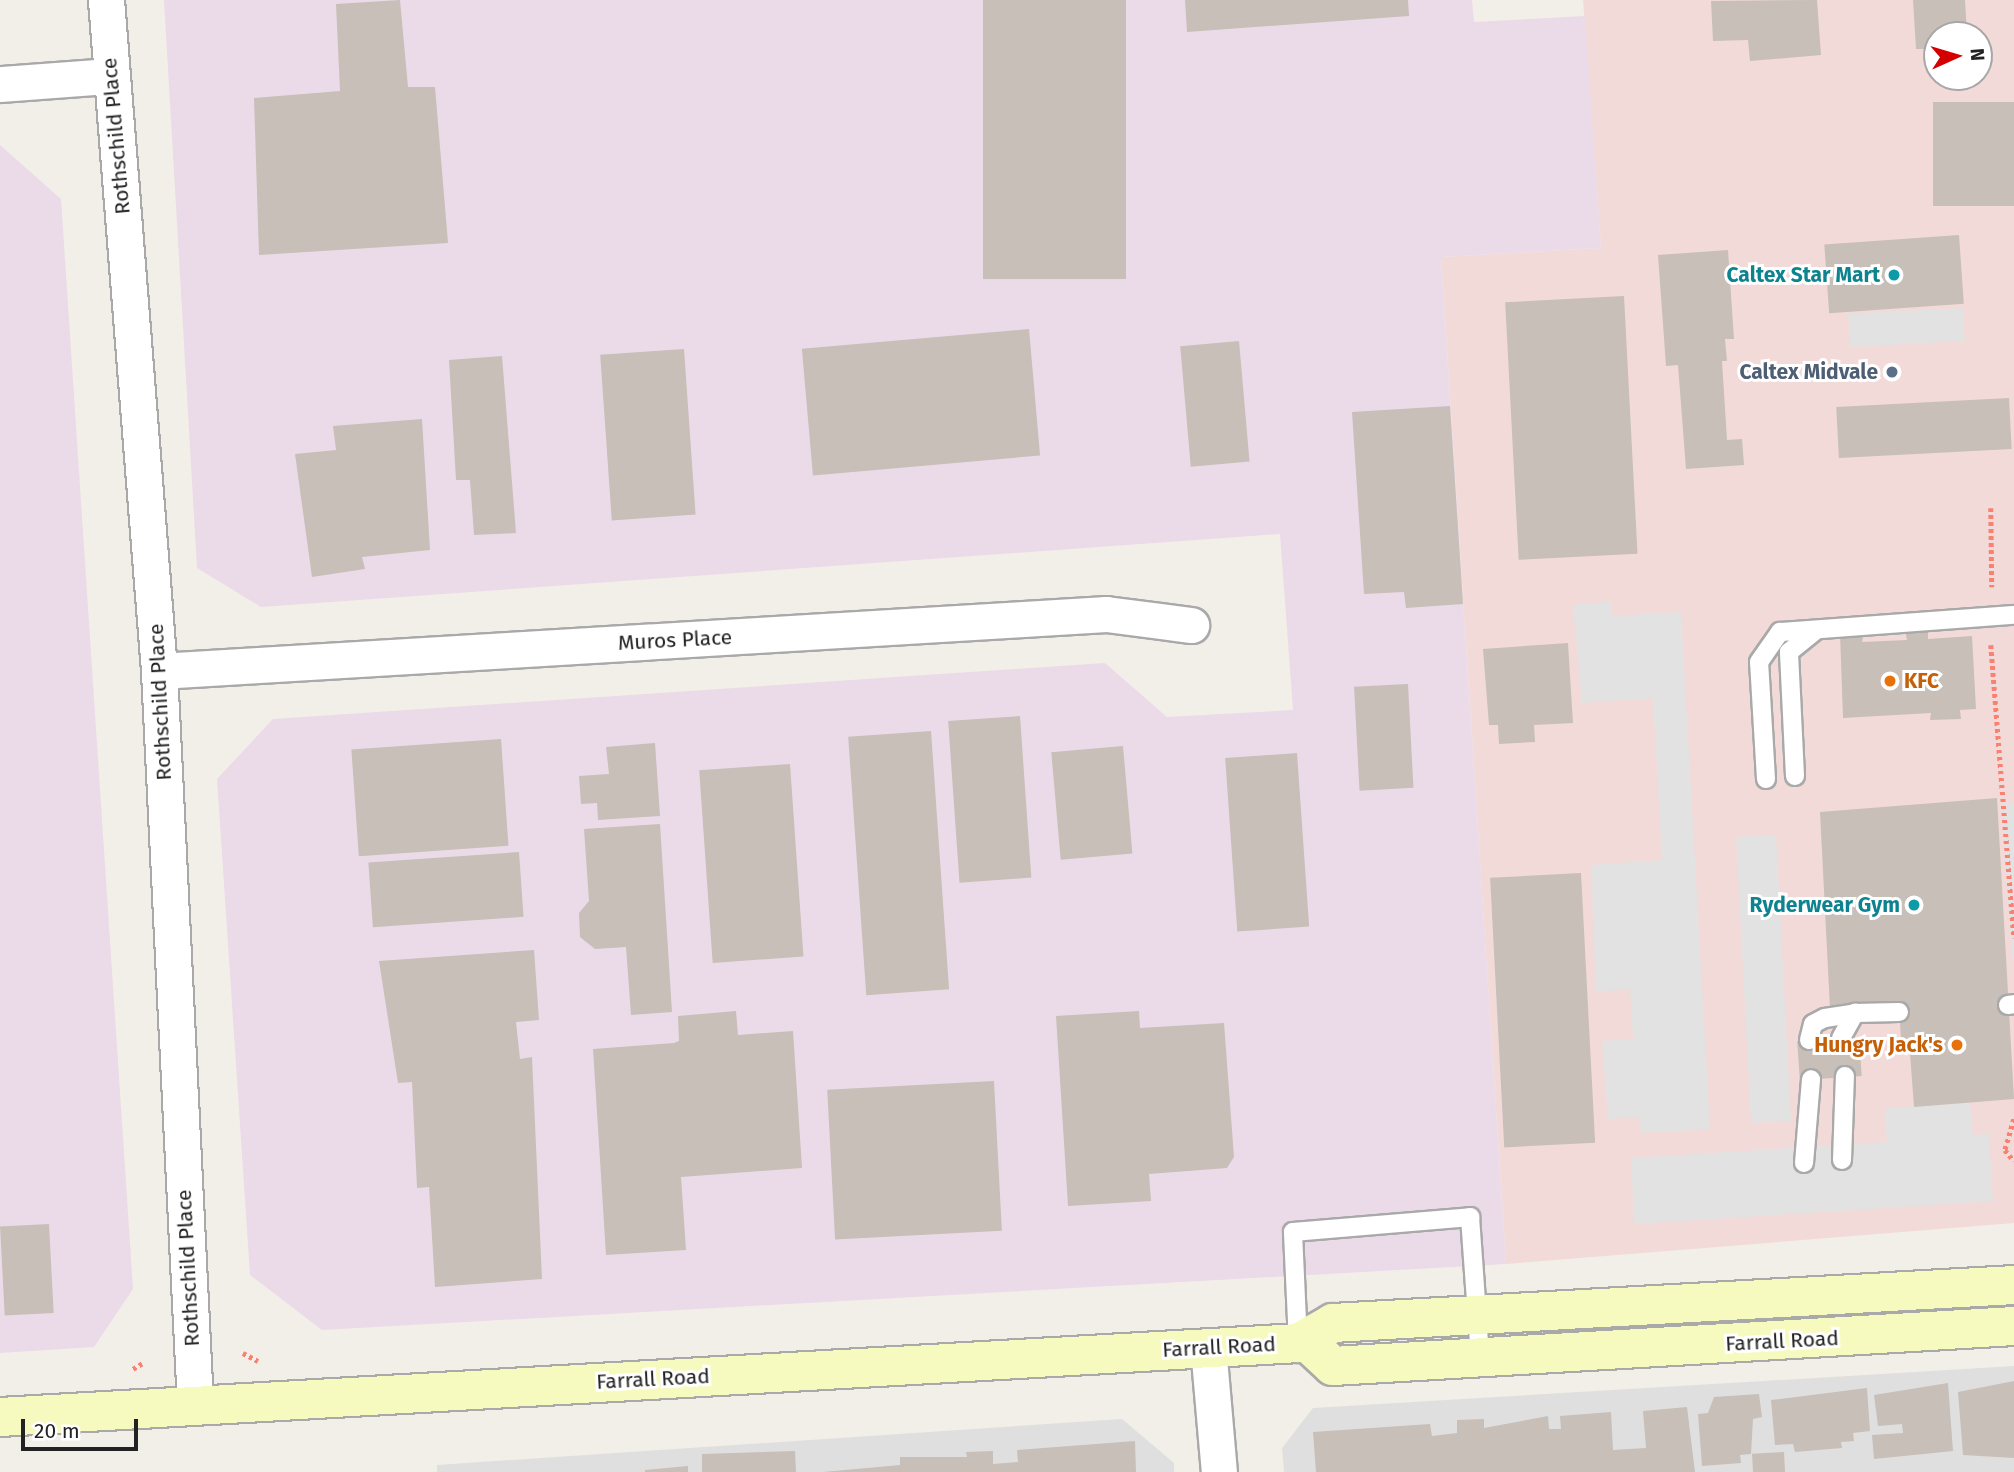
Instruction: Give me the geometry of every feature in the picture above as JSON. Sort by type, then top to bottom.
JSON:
[{"type":"main road","name":"Farrall Road","points":[[0,1417],[1303,1342],[1333,1322],[2014,1285]]},
{"type":"main road","name":"Farrall Road","points":[[1303,1342],[1333,1366],[2014,1326]]},
{"type":"street","name":"Rothschild Place","points":[[106,0],[159,671],[195,1404]]},
{"type":"street","points":[[0,84],[110,76]]},
{"type":"street","name":"Muros Place","points":[[159,671],[1106,614],[1191,625]]},
{"type":"street","points":[[1208,1347],[1219,1472]]},
{"type":"lane","points":[[1766,779],[1759,662],[1780,632],[2014,615]]},
{"type":"lane","points":[[1795,776],[1788,652],[1818,629]]},
{"type":"lane","points":[[1809,1040],[1813,1024],[1854,1013],[1899,1012]]},
{"type":"lane","points":[[1841,1038],[1854,1013]]},
{"type":"lane","points":[[1842,1160],[1845,1076]]},
{"type":"lane","points":[[1804,1163],[1811,1079]]},
{"type":"lane","points":[[1303,1342],[1293,1232],[1470,1217],[1480,1357]]},
{"type":"path","points":[[1991,508],[1989,617],[2014,938]]},
{"type":"path","points":[[2014,1119],[2005,1150],[2014,1161]]},
{"type":"shaded area","points":[[164,0],[1472,0],[1474,22],[1585,16],[1601,248],[1441,257],[1506,1264],[322,1330],[250,1275],[217,779],[273,719],[1105,663],[1167,717],[1293,710],[1280,534],[261,607],[197,568]]},
{"type":"shaded area","points":[[1583,0],[2014,0],[2014,1223],[1506,1264],[1441,257],[1601,248]]},
{"type":"shaded area","points":[[0,145],[61,199],[133,1289],[94,1347],[0,1353]]},
{"type":"shaded area","points":[[1963,308],[1965,341],[1850,347],[1848,314]]},
{"type":"shaded area","points":[[1611,601],[1612,616],[1681,612],[1710,1129],[1641,1133],[1640,1117],[1608,1119],[1602,1041],[1633,1039],[1630,989],[1596,992],[1591,865],[1662,860],[1653,698],[1582,703],[1573,605]]},
{"type":"shaded area","points":[[2014,803],[2014,957],[2012,958],[2002,804]]},
{"type":"shaded area","points":[[1776,835],[1791,1121],[1751,1123],[1736,837]]},
{"type":"shaded area","points":[[1970,1103],[1973,1135],[1989,1134],[1993,1201],[1634,1224],[1631,1158],[1887,1142],[1885,1108]]},
{"type":"shaded area","points":[[2014,1366],[2014,1472],[1284,1472],[1282,1448],[1313,1408]]},
{"type":"shaded area","points":[[1122,1419],[1174,1463],[1174,1472],[437,1472],[437,1465]]},
{"type":"building","points":[[400,0],[408,87],[435,87],[448,243],[259,255],[254,98],[340,91],[336,4]]},
{"type":"building","points":[[983,0],[1126,0],[1126,279],[983,279]]},
{"type":"building","points":[[1185,0],[1408,0],[1409,16],[1187,32]]},
{"type":"building","points":[[1817,0],[1821,55],[1750,61],[1748,40],[1713,41],[1711,1]]},
{"type":"building","points":[[1913,0],[1965,0],[1966,21],[1923,21],[1923,49],[1916,49]]},
{"type":"building","points":[[1933,102],[2014,102],[2014,206],[1933,206]]},
{"type":"building","name":"Caltex Star Mart","points":[[1959,235],[1964,304],[1829,313],[1824,244]]},
{"type":"building","points":[[1728,250],[1734,339],[1725,339],[1727,361],[1722,361],[1727,440],[1742,439],[1744,465],[1686,469],[1678,365],[1666,366],[1658,255]]},
{"type":"building","points":[[1624,296],[1638,554],[1519,560],[1505,302]]},
{"type":"building","points":[[1029,329],[1040,456],[813,475],[802,349]]},
{"type":"building","points":[[1239,341],[1250,462],[1191,467],[1180,346]]},
{"type":"building","points":[[684,349],[696,515],[612,520],[600,355]]},
{"type":"building","points":[[502,356],[516,533],[474,535],[470,480],[456,480],[449,360]]},
{"type":"building","points":[[2009,398],[2012,449],[1839,458],[1836,407]]},
{"type":"building","points":[[1450,406],[1463,604],[1406,608],[1404,592],[1364,594],[1352,412]]},
{"type":"building","points":[[422,419],[430,550],[362,557],[365,569],[312,577],[295,454],[336,450],[333,426]]},
{"type":"building","points":[[1905,630],[1928,630],[1928,639],[1972,636],[1976,709],[1960,710],[1961,719],[1930,720],[1931,713],[1843,718],[1840,633],[1864,633],[1862,642],[1907,640]]},
{"type":"building","points":[[1568,643],[1573,723],[1534,725],[1535,742],[1499,744],[1498,725],[1489,725],[1483,649]]},
{"type":"building","points":[[1408,684],[1413,788],[1360,791],[1354,687]]},
{"type":"building","points":[[1020,716],[1031,878],[959,883],[948,721]]},
{"type":"building","points":[[931,731],[949,989],[866,995],[848,737]]},
{"type":"building","points":[[501,739],[508,846],[359,856],[351,749]]},
{"type":"building","points":[[655,743],[660,816],[598,820],[597,803],[581,804],[579,776],[609,774],[606,747]]},
{"type":"building","points":[[1123,746],[1132,854],[1061,860],[1051,752]]},
{"type":"building","points":[[1297,753],[1309,927],[1237,932],[1225,758]]},
{"type":"building","points":[[790,764],[803,957],[713,963],[699,770]]},
{"type":"building","name":"Ryderwear Gym","points":[[1997,798],[2014,1099],[1914,1107],[1909,1040],[1901,1040],[1899,1004],[1830,1009],[1820,812]]},
{"type":"building","points":[[660,824],[672,1012],[631,1015],[626,947],[595,949],[580,937],[579,913],[589,901],[584,829]]},
{"type":"building","points":[[519,852],[524,917],[373,927],[368,863]]},
{"type":"building","points":[[1581,873],[1595,1143],[1504,1147],[1490,878]]},
{"type":"building","points":[[534,950],[539,1020],[516,1022],[520,1059],[532,1057],[542,1279],[435,1287],[429,1187],[417,1188],[412,1082],[398,1083],[379,961]]},
{"type":"building","points":[[736,1011],[738,1035],[793,1031],[802,1168],[681,1177],[686,1250],[606,1255],[593,1049],[674,1043],[679,1041],[678,1016]]},
{"type":"building","points":[[1139,1011],[1140,1028],[1224,1023],[1234,1157],[1227,1168],[1149,1174],[1151,1201],[1068,1206],[1056,1016]]},
{"type":"building","points":[[1859,1037],[1862,1076],[1800,1080],[1797,1041]]},
{"type":"building","points":[[994,1081],[1002,1231],[835,1240],[827,1090]]},
{"type":"building","points":[[49,1224],[54,1313],[5,1315],[0,1227]]},
{"type":"building","points":[[2014,1381],[2014,1458],[1963,1455],[1958,1392]]},
{"type":"building","points":[[1948,1383],[1953,1451],[1874,1459],[1872,1435],[1903,1433],[1902,1424],[1878,1426],[1874,1395]]},
{"type":"building","points":[[1867,1388],[1870,1431],[1853,1433],[1854,1441],[1841,1442],[1842,1448],[1795,1452],[1793,1444],[1775,1445],[1771,1400]]},
{"type":"building","points":[[1759,1394],[1762,1417],[1753,1419],[1751,1454],[1740,1455],[1741,1463],[1702,1466],[1698,1414],[1708,1413],[1714,1397]]},
{"type":"building","points":[[1687,1407],[1695,1472],[1316,1472],[1313,1432],[1430,1424],[1432,1436],[1457,1433],[1457,1420],[1484,1419],[1484,1428],[1548,1416],[1549,1429],[1561,1429],[1560,1416],[1611,1412],[1613,1450],[1646,1448],[1643,1411]]},
{"type":"building","points":[[1135,1441],[1136,1472],[823,1472],[900,1465],[900,1457],[967,1457],[966,1452],[993,1451],[993,1464],[1018,1462],[1017,1450]]},
{"type":"building","points":[[795,1451],[796,1472],[702,1472],[702,1454]]},
{"type":"building","points":[[1784,1452],[1785,1472],[1753,1472],[1752,1454]]},
{"type":"building","points":[[688,1466],[688,1472],[645,1472],[645,1470]]},
{"type":"place","name":"Caltex Star Mart","points":[[1894,275]]},
{"type":"place","name":"Caltex Midvale","points":[[1892,372]]},
{"type":"place","name":"KFC","points":[[1890,681]]},
{"type":"place","name":"Ryderwear Gym","points":[[1914,905]]},
{"type":"place","name":"Hungry Jack's","points":[[1957,1045]]}]
